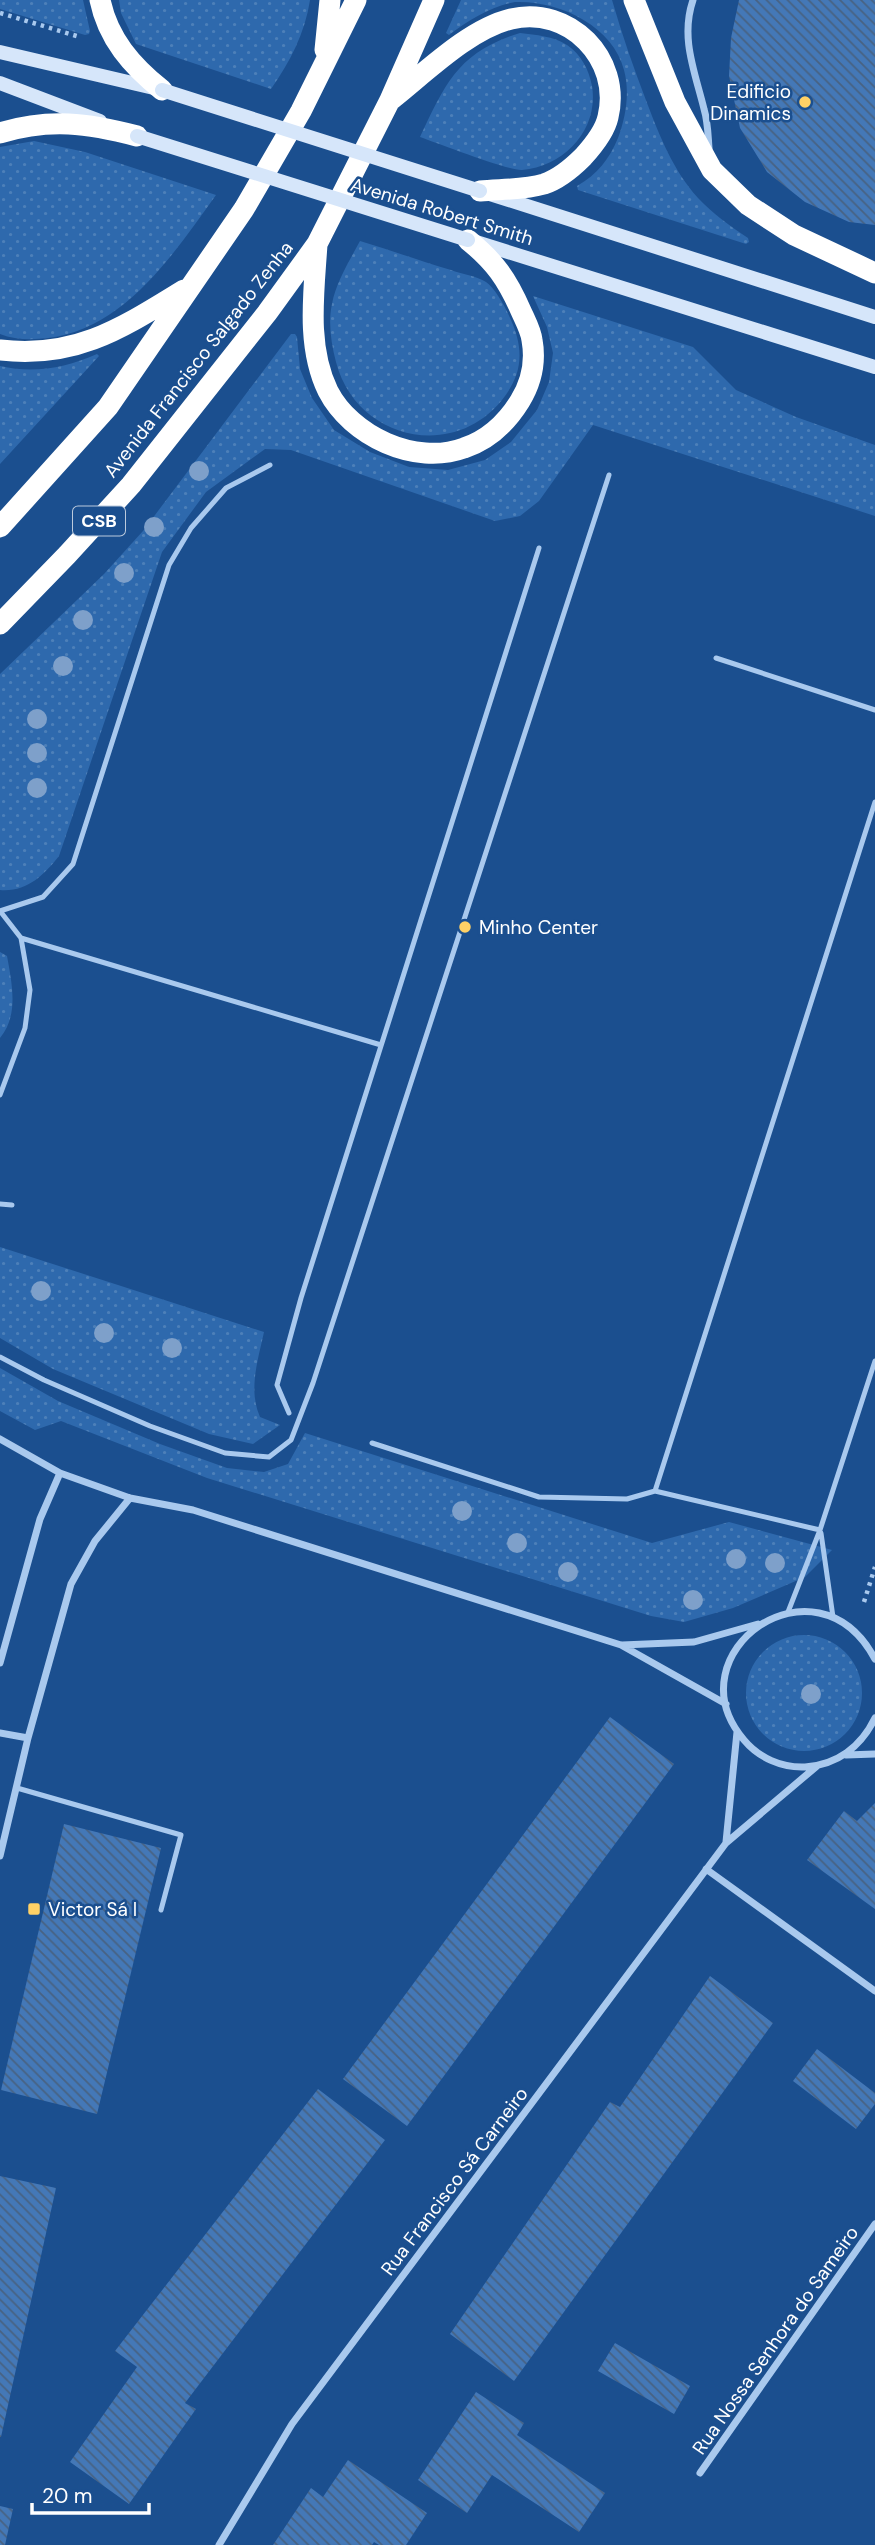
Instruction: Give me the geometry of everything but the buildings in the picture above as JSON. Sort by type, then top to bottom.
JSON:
[{"type":"highway","points":[[100,0],[103,15],[120,49],[138,70],[162,90]]},
{"type":"highway","points":[[323,69],[330,0]]},
{"type":"highway","points":[[0,527],[108,407],[244,209],[323,69],[356,0]]},
{"type":"highway","name":"CSB","points":[[317,244],[390,100],[434,0]]},
{"type":"highway","points":[[634,0],[675,102],[712,170],[748,205],[794,235],[875,274]]},
{"type":"highway","points":[[390,100],[483,30],[511,19],[537,17],[564,24],[588,41],[604,62],[610,89],[608,118],[594,145],[572,168],[544,184],[480,191]]},
{"type":"highway","points":[[0,134],[24,126],[62,122],[99,126],[137,135]]},
{"type":"highway","points":[[317,244],[312,312],[317,354],[328,391],[348,419],[372,436],[402,449],[431,453],[464,449],[492,433],[511,415],[527,390],[534,364],[532,339],[508,280],[488,256],[468,240]]},
{"type":"highway","name":"Avenida Francisco Salgado Zenha","points":[[0,624],[68,555],[131,485],[267,313],[317,244]]},
{"type":"highway","points":[[0,351],[29,354],[59,351],[93,340],[132,322],[192,285]]},
{"type":"street","points":[[693,0],[687,18],[689,58],[705,112],[712,170]]},
{"type":"street","name":"Avenida Robert Smith","points":[[0,52],[162,90],[875,317]]},
{"type":"street","name":"Avenida Robert Smith","points":[[0,83],[137,135],[875,368]]},
{"type":"street","points":[[0,1439],[60,1473],[130,1498],[193,1510],[621,1645],[726,1704]]},
{"type":"street","points":[[0,1663],[40,1519],[60,1473]]},
{"type":"street","points":[[0,1856],[28,1738],[71,1584],[95,1541],[130,1498]]},
{"type":"street","points":[[621,1645],[694,1642],[788,1612],[811,1611],[833,1617],[852,1629],[868,1646],[875,1659]]},
{"type":"street","points":[[760,1623],[742,1639],[730,1659],[724,1681],[726,1704],[737,1732],[752,1749],[772,1761],[794,1767],[817,1766],[846,1755],[875,1754]]},
{"type":"street","points":[[846,1755],[863,1739],[875,1718]]},
{"type":"street","points":[[726,1843],[737,1732]]},
{"type":"street","points":[[0,1733],[28,1738]]},
{"type":"street","name":"Rua Francisco Sá Carneiro","points":[[219,2545],[292,2424],[706,1869],[726,1843],[817,1766]]},
{"type":"street","points":[[706,1869],[875,1991]]},
{"type":"street","name":"Rua Nossa Senhora do Sameiro","points":[[701,2473],[875,2224]]},
{"type":"lane","points":[[0,1095],[24,1028],[30,990],[21,938],[0,911],[43,897],[73,863],[169,565],[191,528],[226,488],[270,465]]},
{"type":"lane","points":[[0,1357],[44,1380],[138,1421],[225,1453],[269,1457],[292,1440],[322,1356],[609,475]]},
{"type":"lane","points":[[289,1413],[277,1385],[301,1298],[539,548]]},
{"type":"lane","points":[[716,658],[875,710]]},
{"type":"lane","points":[[655,1491],[875,802]]},
{"type":"lane","points":[[21,938],[381,1045]]},
{"type":"lane","points":[[0,1203],[12,1205]]},
{"type":"lane","points":[[788,1612],[820,1530],[875,1361]]},
{"type":"lane","points":[[372,1443],[539,1497],[627,1499],[655,1491],[820,1530]]},
{"type":"lane","points":[[820,1530],[833,1617]]},
{"type":"lane","points":[[17,1788],[181,1835],[161,1910]]},
{"type":"path","points":[[0,13],[90,40]]},
{"type":"path","points":[[864,1602],[875,1567]]},
{"type":"shaded area","points":[[0,0],[83,0],[89,34],[0,9]]},
{"type":"shaded area","points":[[119,0],[310,0],[296,47],[271,89],[136,44],[121,13]]},
{"type":"shaded area","points":[[461,0],[612,0],[647,103],[674,165],[698,198],[722,220],[748,238],[749,242],[746,244],[578,190],[577,186],[591,177],[607,159],[621,130],[627,87],[618,54],[609,41],[582,19],[566,11],[532,3],[515,2],[489,10],[449,35],[446,33]]},
{"type":"shaded area","points":[[520,33],[562,42],[576,53],[586,68],[592,86],[593,102],[590,117],[576,143],[552,161],[522,170],[488,162],[420,137],[447,85],[468,60],[499,41]]},
{"type":"shaded area","points":[[34,141],[85,152],[216,195],[165,263],[124,304],[101,320],[76,332],[48,338],[24,339],[0,334],[0,147]]},
{"type":"shaded area","points":[[360,241],[478,278],[491,286],[505,307],[515,331],[519,345],[519,361],[516,375],[505,396],[484,417],[461,430],[435,435],[410,433],[385,425],[364,410],[347,389],[334,355],[331,311],[340,279]]},
{"type":"shaded area","points":[[533,296],[693,347],[736,390],[796,417],[875,445],[875,516],[593,425],[539,501],[520,516],[495,521],[291,450],[265,449],[206,492],[162,552],[59,856],[34,881],[18,888],[0,890],[0,674],[104,574],[143,531],[291,334],[297,337],[300,369],[312,398],[334,430],[370,452],[409,467],[448,470],[485,460],[511,442],[537,410],[549,382],[553,353],[547,327]]},
{"type":"shaded area","points":[[97,354],[99,356],[0,464],[0,366],[49,368]]},
{"type":"shaded area","points":[[0,952],[7,956],[12,1009],[6,1029],[0,1038]]},
{"type":"shaded area","points":[[0,1247],[264,1332],[255,1375],[256,1407],[260,1417],[280,1425],[253,1444],[209,1434],[53,1369],[0,1338]]},
{"type":"shaded area","points":[[0,1368],[58,1401],[160,1444],[227,1468],[264,1472],[288,1464],[305,1433],[652,1543],[729,1522],[832,1550],[805,1577],[733,1608],[684,1622],[651,1616],[207,1478],[61,1421],[35,1430],[0,1411]]},
{"type":"shaded area","points":[[804,1635],[826,1640],[845,1652],[857,1671],[862,1693],[857,1715],[845,1734],[826,1746],[804,1751],[782,1746],[763,1734],[751,1715],[746,1693],[751,1671],[763,1652],[782,1640]]},
{"type":"place","name":"Edificio Dinamics","points":[[805,102]]},
{"type":"place","name":"Minho Center","points":[[465,927]]},
{"type":"place","name":"Victor Sá I","points":[[34,1909]]}]
